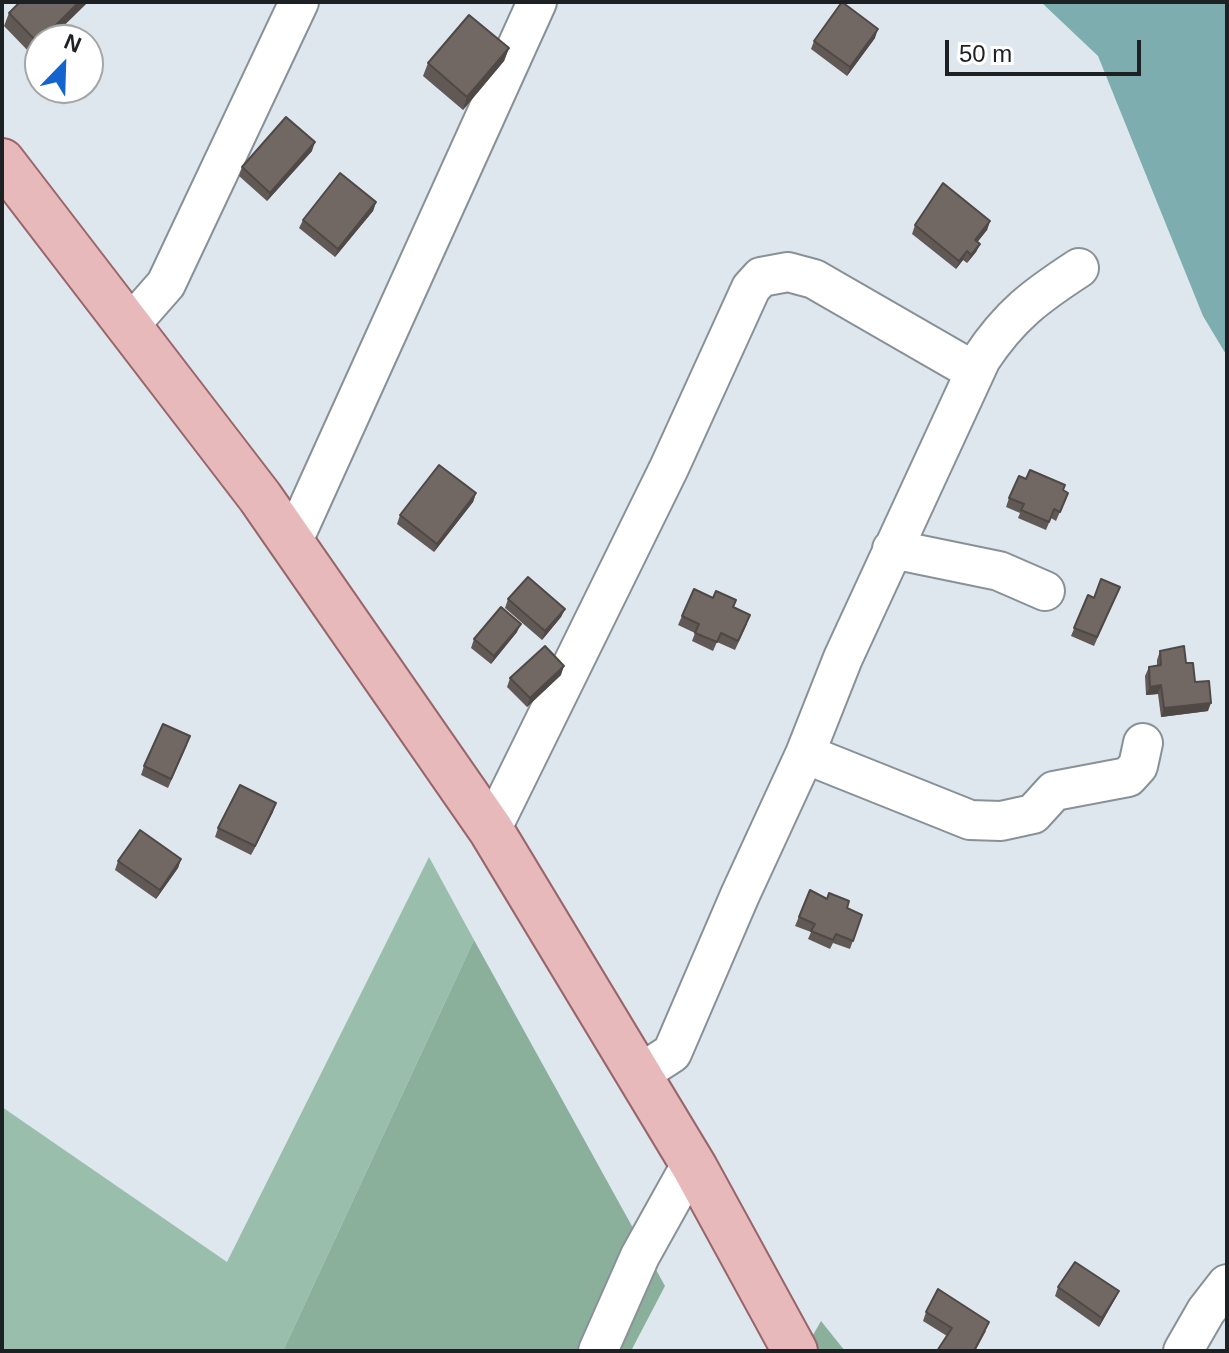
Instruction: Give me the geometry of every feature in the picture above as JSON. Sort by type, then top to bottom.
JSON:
[{"type":"main road","points":[[2,161],[130,325],[292,543],[491,830],[695,1168],[795,1351]]},
{"type":"lane","points":[[130,325],[166,284],[299,2]]},
{"type":"lane","points":[[292,543],[537,2]]},
{"type":"lane","points":[[638,1075],[672,1053],[892,549],[972,376],[1003,325],[1032,299],[1079,268]]},
{"type":"lane","points":[[491,830],[649,511],[751,288],[761,277],[788,272],[814,279],[965,366],[972,376]]},
{"type":"lane","points":[[892,549],[999,571],[1045,591]]},
{"type":"lane","points":[[805,754],[970,820],[1001,821],[1033,814],[1054,791],[1128,777],[1138,766],[1143,743]]},
{"type":"lane","points":[[598,1351],[640,1256],[684,1177],[695,1168]]},
{"type":"lane","points":[[1183,1351],[1206,1311],[1227,1284]]},
{"type":"green space","points":[[429,857],[474,940],[283,1351],[2,1351],[2,1107],[227,1262]]},
{"type":"green space","points":[[474,940],[665,1286],[631,1351],[283,1351]]},
{"type":"green space","points":[[821,1321],[845,1351],[804,1351]]},
{"type":"water","points":[[1041,2],[1227,2],[1227,356],[1203,316],[1098,56]]},
{"type":"building","points":[[20,2],[79,2],[57,24],[24,24],[24,29],[9,13]]},
{"type":"building","points":[[842,2],[878,29],[850,67],[814,41]]},
{"type":"building","points":[[469,15],[509,48],[467,97],[428,63]]},
{"type":"building","points":[[286,117],[315,142],[270,193],[242,167]]},
{"type":"building","points":[[340,173],[376,202],[338,249],[303,220]]},
{"type":"building","points":[[943,183],[990,221],[975,240],[980,244],[971,255],[967,251],[959,261],[915,225]]},
{"type":"building","points":[[439,465],[476,493],[437,544],[400,515]]},
{"type":"building","points":[[1030,470],[1065,485],[1063,490],[1068,493],[1060,512],[1054,509],[1049,522],[1021,510],[1024,504],[1009,498],[1019,476],[1026,479]]},
{"type":"building","points":[[528,577],[565,609],[545,631],[508,599]]},
{"type":"building","points":[[1101,579],[1120,587],[1097,637],[1074,628],[1088,595],[1094,598]]},
{"type":"building","points":[[694,589],[713,598],[716,591],[736,600],[733,607],[750,615],[738,641],[721,633],[717,642],[695,633],[699,624],[682,616]]},
{"type":"building","points":[[501,607],[521,624],[494,656],[474,639]]},
{"type":"building","points":[[545,646],[564,666],[530,698],[510,678]]},
{"type":"building","points":[[1184,646],[1186,663],[1193,663],[1195,682],[1209,681],[1211,703],[1164,708],[1161,685],[1150,687],[1149,667],[1161,665],[1160,651]]},
{"type":"building","points":[[163,724],[190,736],[171,779],[144,766]]},
{"type":"building","points":[[240,785],[276,803],[255,846],[218,828]]},
{"type":"building","points":[[140,830],[181,859],[160,890],[118,861]]},
{"type":"building","points":[[810,890],[827,899],[829,893],[849,901],[847,908],[862,915],[853,941],[836,934],[833,940],[811,931],[815,924],[799,917]]},
{"type":"building","points":[[1075,1262],[1119,1291],[1102,1318],[1058,1287]]},
{"type":"building","points":[[938,1289],[989,1322],[974,1351],[937,1351],[952,1328],[926,1312]]}]
